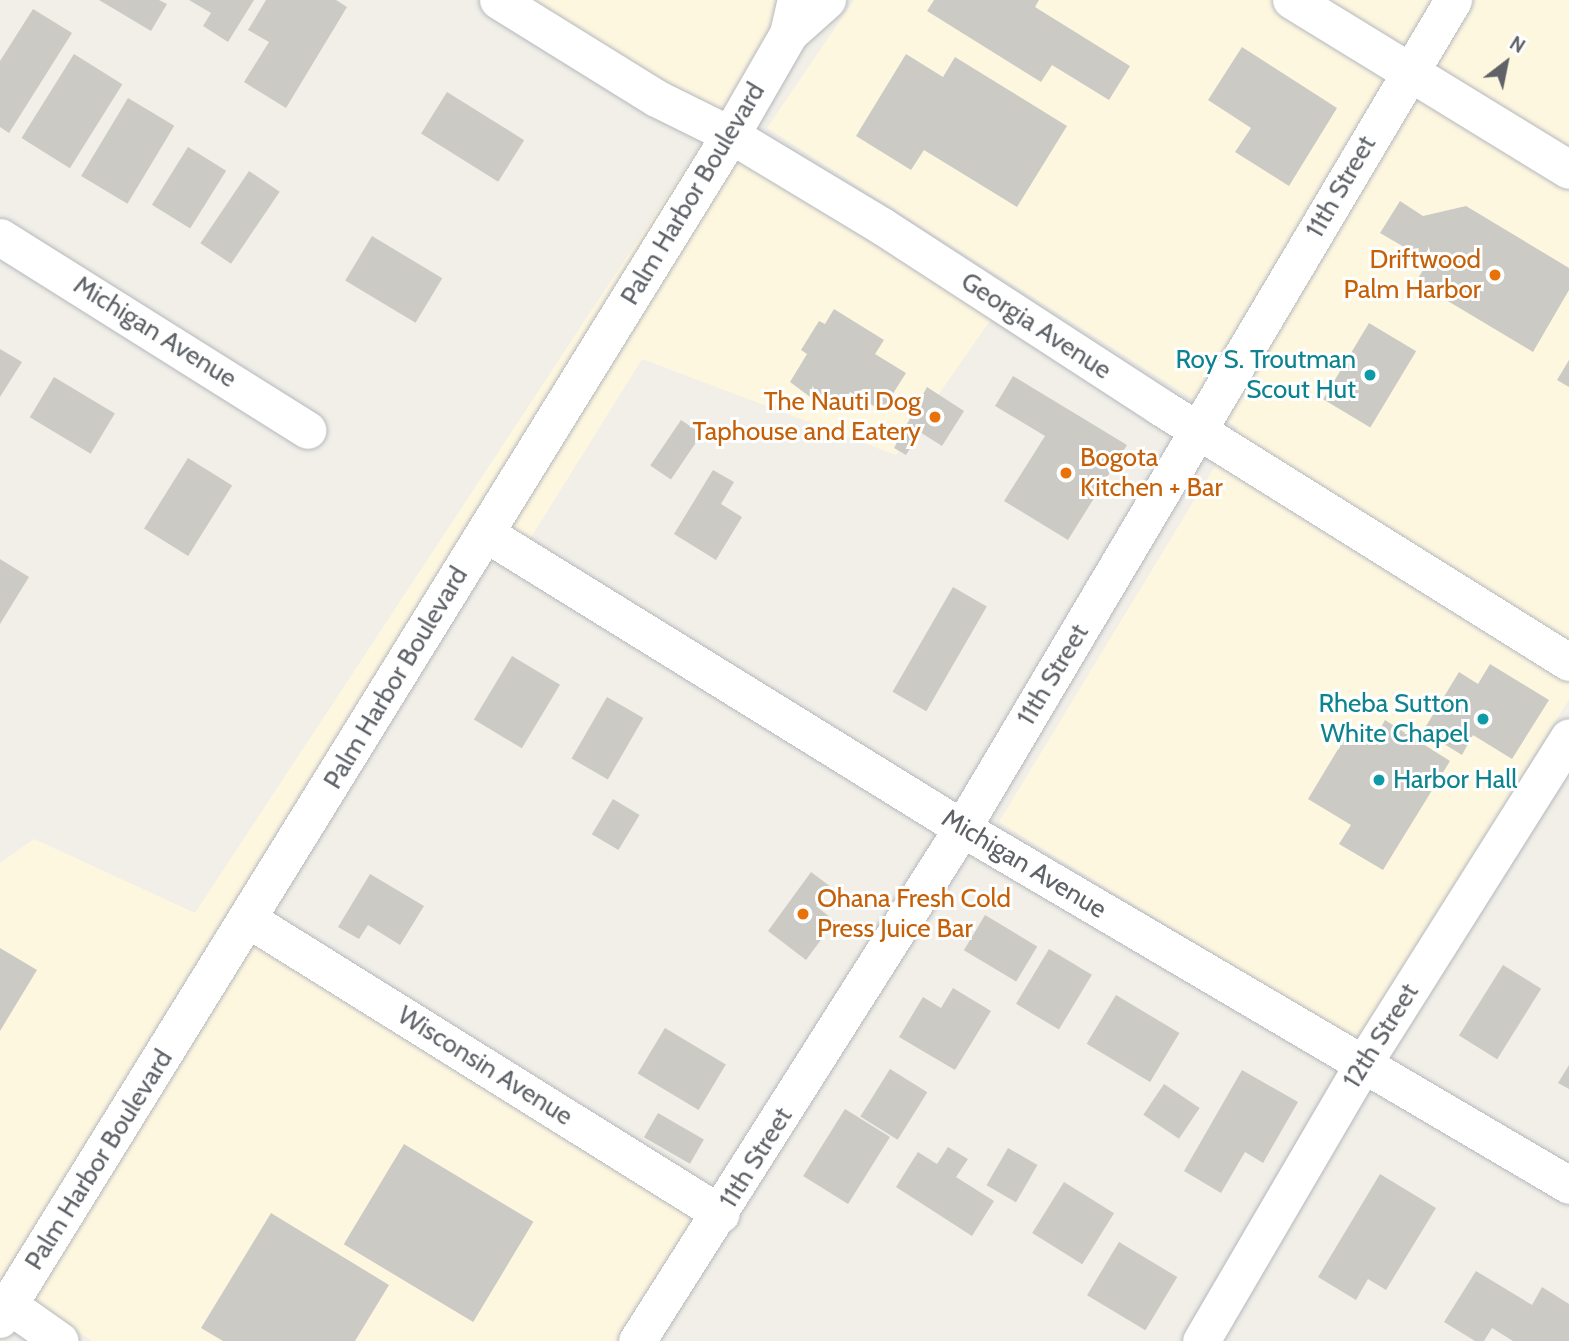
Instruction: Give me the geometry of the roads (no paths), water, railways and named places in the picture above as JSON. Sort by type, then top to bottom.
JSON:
[{"type":"main road","name":"Palm Harbor Boulevard","points":[[4,1312],[731,135],[793,17],[827,0]]},
{"type":"main road","points":[[1292,0],[1569,170]]},
{"type":"street","name":"Georgia Avenue","points":[[498,0],[656,99],[731,135],[882,226],[1569,662]]},
{"type":"street","name":"11th Street","points":[[637,1341],[721,1214],[962,828],[1453,0]]},
{"type":"street","name":"Michigan Avenue","points":[[0,237],[308,430]]},
{"type":"street","name":"Michigan Avenue","points":[[485,533],[962,828],[1569,1185]]},
{"type":"street","name":"12th Street","points":[[1201,1341],[1363,1064],[1569,737]]},
{"type":"street","name":"Wisconsin Avenue","points":[[248,919],[721,1214]]},
{"type":"street","points":[[4,1312],[61,1341]]},
{"type":"place","name":"Driftwood Palm Harbor","points":[[1495,275]]},
{"type":"place","name":"Roy S. Troutman Scout Hut","points":[[1370,375]]},
{"type":"place","name":"The Nauti Dog Taphouse and Eatery","points":[[935,417]]},
{"type":"place","name":"Bogota Kitchen + Bar","points":[[1066,473]]},
{"type":"place","name":"Rheba Sutton White Chapel","points":[[1483,719]]},
{"type":"place","name":"Harbor Hall","points":[[1379,780]]},
{"type":"place","name":"Ohana Fresh Cold Press Juice Bar","points":[[803,914]]}]
